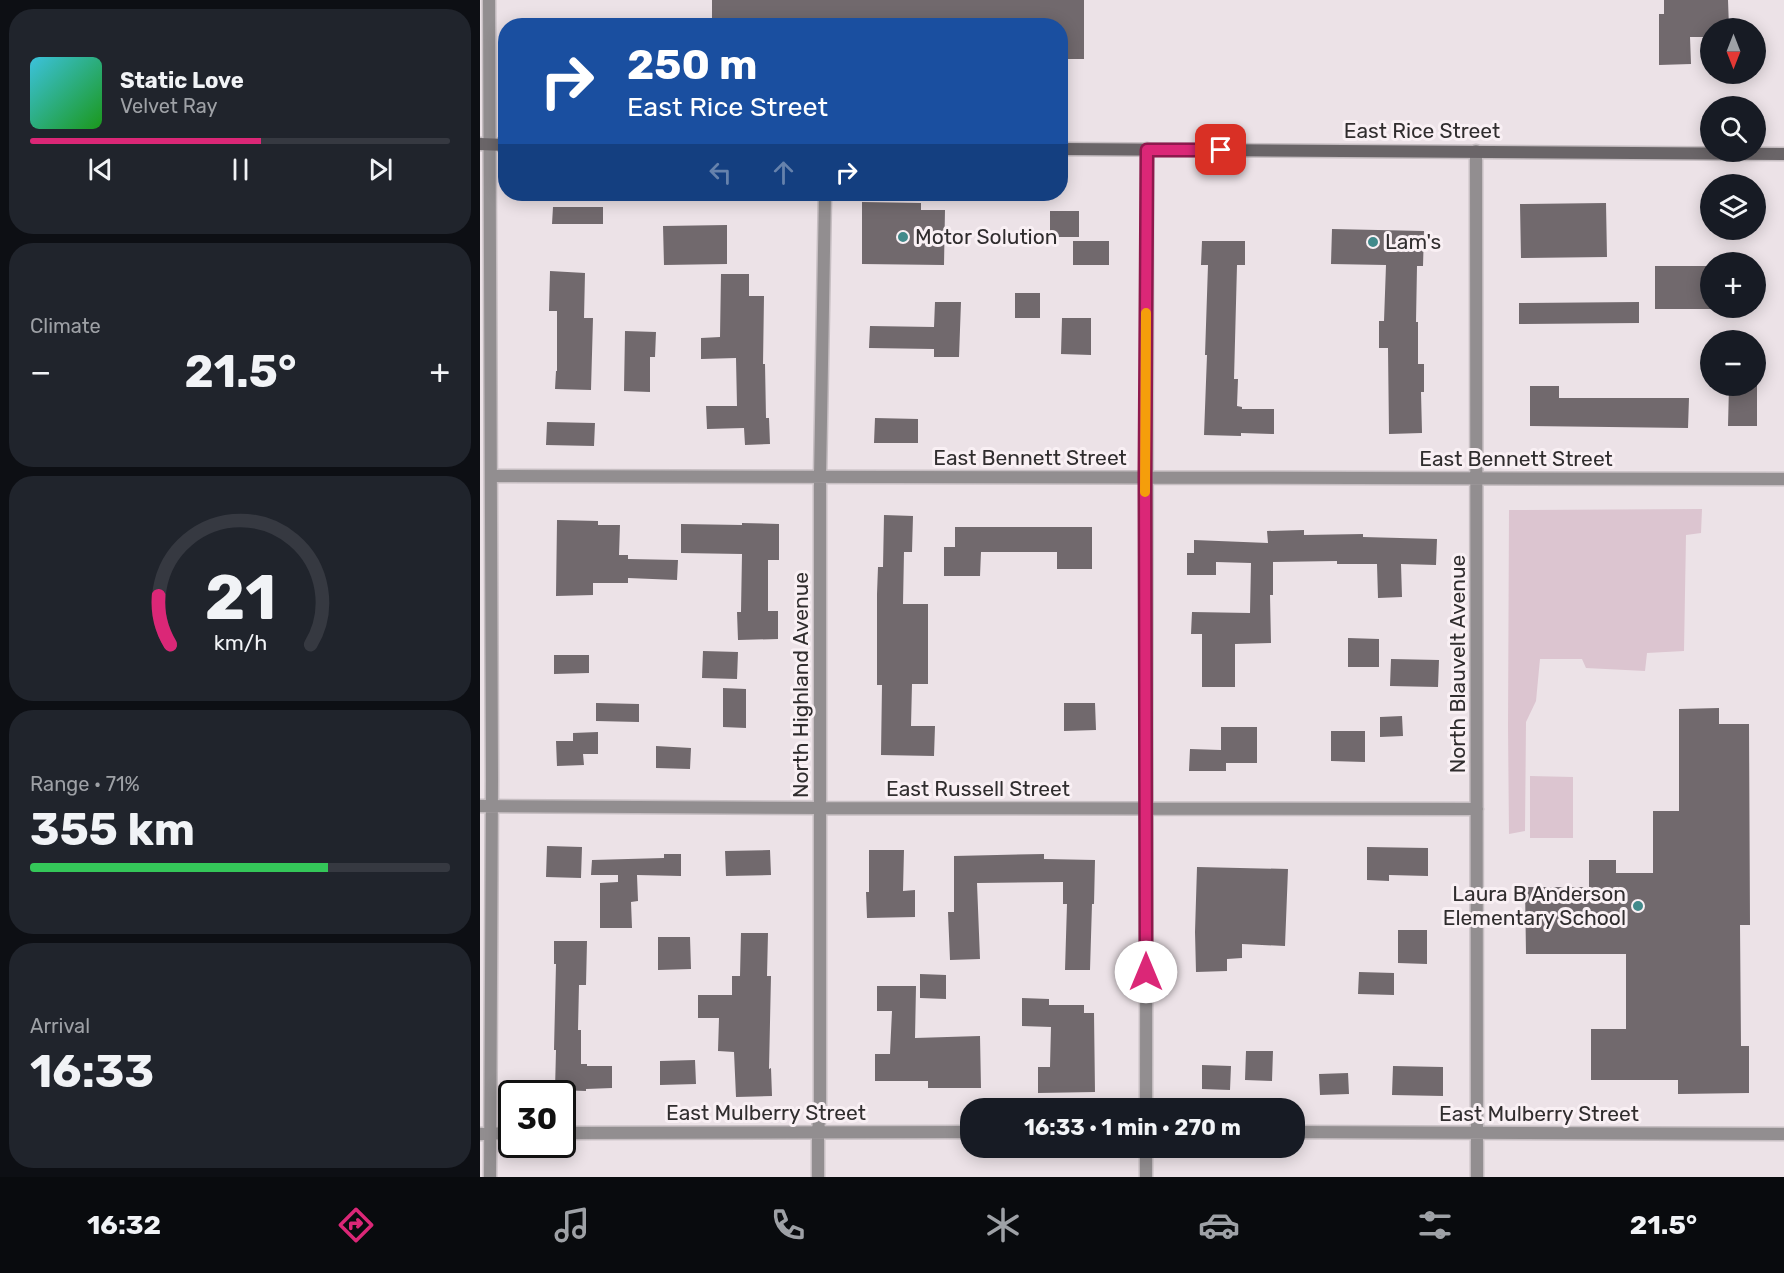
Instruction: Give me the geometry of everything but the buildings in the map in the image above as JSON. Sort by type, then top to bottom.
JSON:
[{"type":"main road","name":"East Rice Street","points":[[1068,149],[1784,154]]},
{"type":"street","points":[[489,0],[485,144],[491,476],[486,806],[485,1134],[490,1177]]},
{"type":"street","points":[[1146,1098],[1147,150]]},
{"type":"street","name":"North Blauvelt Avenue","points":[[1476,151],[1477,1177]]},
{"type":"street","name":"North Highland Avenue","points":[[818,1177],[820,1108],[820,477],[825,201]]},
{"type":"street","name":"East Bennett Street","points":[[491,476],[1784,479]]},
{"type":"street","name":"East Russell Street","points":[[486,806],[1477,809]]},
{"type":"street","name":"East Mulberry Street","points":[[576,1133],[960,1132]]},
{"type":"street","name":"East Mulberry Street","points":[[1305,1132],[1784,1134]]},
{"type":"street","points":[[1146,1158],[1146,1177]]},
{"type":"shaded area","points":[[1702,509],[1701,533],[1686,535],[1684,651],[1647,653],[1645,671],[1586,668],[1582,659],[1540,659],[1536,701],[1526,722],[1525,831],[1509,834],[1509,510]]},
{"type":"shaded area","points":[[1530,776],[1573,777],[1573,838],[1530,838]]},
{"type":"slow traffic","points":[[1145,492],[1146,313]]},
{"type":"place","name":"Motor Solution","points":[[903,237]]},
{"type":"place","name":"Lam's","points":[[1373,242]]},
{"type":"place","name":"Laura B Anderson Elementary School","points":[[1638,906]]},
{"type":"route","points":[[1146,972],[1147,150],[1221,150]]}]
